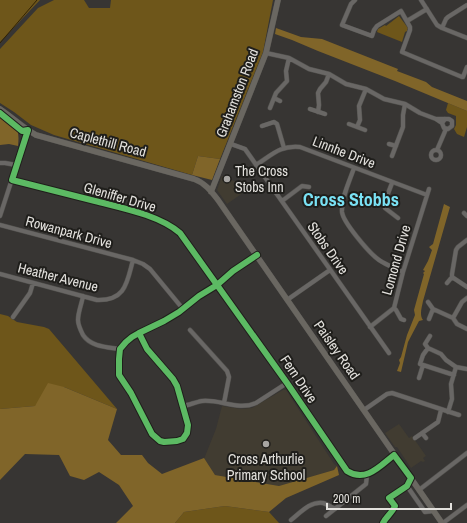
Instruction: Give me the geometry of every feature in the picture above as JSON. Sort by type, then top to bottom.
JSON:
[{"type":"main road","name":"Grahamston Road","points":[[212,192],[266,53],[278,0]]},
{"type":"main road","name":"Caplethill Road","points":[[0,109],[36,135],[194,179],[201,182],[212,192]]},
{"type":"main road","name":"Paisley Road","points":[[212,192],[442,523]]},
{"type":"street","points":[[355,0],[351,4],[342,25],[372,36],[377,26],[401,11],[410,27],[402,52],[462,77],[467,67]]},
{"type":"street","points":[[421,0],[437,25],[467,38]]},
{"type":"street","points":[[442,28],[448,17],[467,5]]},
{"type":"street","points":[[407,21],[427,9]]},
{"type":"street","points":[[266,53],[289,58],[309,69],[329,74],[346,84],[366,89],[384,99],[405,104],[420,113],[436,119],[442,123],[443,127],[446,129]]},
{"type":"street","points":[[270,108],[278,90],[287,81],[286,71],[289,58]]},
{"type":"street","points":[[318,112],[318,93],[326,82],[329,74]]},
{"type":"street","points":[[357,127],[360,120],[359,106],[366,89]]},
{"type":"street","points":[[274,98],[280,101]]},
{"type":"street","points":[[392,156],[403,127],[405,104]]},
{"type":"street","points":[[310,109],[325,114]]},
{"type":"street","points":[[436,119],[449,118]]},
{"type":"street","points":[[442,123],[449,118]]},
{"type":"street","points":[[437,150],[446,129],[452,126],[452,122],[449,118]]},
{"type":"street","points":[[256,165],[284,148],[277,124],[274,122],[262,126]]},
{"type":"street","points":[[349,124],[365,130]]},
{"type":"street","points":[[0,216],[28,130]]},
{"type":"street","name":"Stobs Drive","points":[[231,144],[245,149],[389,353]]},
{"type":"street","points":[[389,144],[396,146]]},
{"type":"street","name":"Linnhe Drive","points":[[284,148],[300,147],[427,195]]},
{"type":"street","points":[[0,163],[16,166]]},
{"type":"street","points":[[354,168],[342,203],[343,218],[347,225],[376,258],[390,267],[404,272]]},
{"type":"street","name":"Gleniffer Drive","points":[[12,180],[134,211],[163,222],[180,233],[216,285]]},
{"type":"street","points":[[392,183],[384,204],[385,208],[398,218]]},
{"type":"street","points":[[282,201],[302,186],[309,187]]},
{"type":"street","name":"Lomond Drive","points":[[370,326],[394,308],[429,189]]},
{"type":"street","name":"Rowanpark Drive","points":[[0,225],[133,260],[143,264],[150,270],[183,309]]},
{"type":"street","points":[[447,283],[452,277],[456,250],[467,240]]},
{"type":"street","points":[[138,333],[147,349],[173,379],[177,386],[188,425],[187,433],[183,438],[177,441],[164,442],[152,434],[132,393],[118,375],[120,349],[132,337],[138,333],[164,321],[183,309],[233,271],[257,255]]},
{"type":"street","name":"Heather Avenue","points":[[0,274],[98,300],[105,300],[116,296],[125,287],[133,260]]},
{"type":"street","points":[[287,300],[330,270]]},
{"type":"street","points":[[452,277],[467,287]]},
{"type":"street","points":[[13,314],[30,293],[33,283]]},
{"type":"street","name":"Fern Drive","points":[[216,285],[287,383],[347,471],[357,476],[367,475]]},
{"type":"street","points":[[83,296],[78,324],[83,335],[90,342],[100,346],[120,349]]},
{"type":"street","points":[[453,318],[462,302],[467,298]]},
{"type":"street","points":[[428,302],[433,309],[453,318],[457,324],[467,329]]},
{"type":"street","points":[[394,308],[401,319],[404,320]]},
{"type":"street","points":[[429,319],[433,309]]},
{"type":"street","points":[[190,330],[227,371],[229,377],[224,403]]},
{"type":"street","points":[[430,336],[425,344],[428,348],[441,354],[446,360],[456,367],[467,369]]},
{"type":"street","points":[[428,348],[420,364],[454,375]]},
{"type":"street","points":[[418,378],[423,365]]},
{"type":"street","points":[[448,412],[452,399],[451,384],[456,367]]},
{"type":"street","points":[[183,406],[202,401],[250,406],[287,383]]},
{"type":"street","points":[[364,410],[387,394],[392,393],[459,416]]},
{"type":"street","points":[[415,438],[438,422],[441,410]]},
{"type":"street","points":[[422,432],[426,438]]},
{"type":"street","points":[[419,490],[467,453]]},
{"type":"street","points":[[326,516],[366,484],[367,475],[394,455]]},
{"type":"street","points":[[389,498],[407,486],[411,478]]},
{"type":"street","points":[[407,486],[425,512],[433,511]]},
{"type":"street","points":[[291,520],[315,503],[323,503],[335,509]]},
{"type":"street","points":[[442,523],[467,505]]},
{"type":"shaded area","points":[[0,0],[40,0],[0,42]]},
{"type":"shaded area","points":[[54,0],[84,0],[89,8],[110,8],[111,0],[273,0],[263,52],[220,159],[198,156],[192,175],[54,135],[31,125],[0,103],[0,49],[38,8]]},
{"type":"shaded area","points":[[399,16],[408,28],[402,42],[377,32],[378,29],[385,25],[386,26]]},
{"type":"shaded area","points":[[276,28],[301,37],[322,39],[398,69],[397,71],[426,82],[432,87],[467,101],[467,111],[275,34]]},
{"type":"shaded area","points":[[448,103],[467,111],[467,127],[464,137],[457,134],[454,129],[456,125],[456,116],[448,113],[446,110]]},
{"type":"shaded area","points":[[1,115],[16,127],[18,134],[18,146],[9,144],[0,145]]},
{"type":"shaded area","points":[[198,156],[220,159],[212,180],[192,175]]},
{"type":"shaded area","points":[[222,176],[244,185],[247,190],[227,204],[217,190]]},
{"type":"shaded area","points":[[444,204],[450,207],[423,301],[421,313],[423,320],[419,321],[408,342],[401,372],[397,371],[407,335],[415,315],[414,310],[424,274],[423,273],[425,271],[423,270],[432,250],[429,247],[433,244]]},
{"type":"shaded area","points":[[0,314],[8,316],[17,322],[49,329],[117,409],[64,387],[35,406],[0,409]]},
{"type":"shaded area","points":[[48,383],[64,387],[117,409],[108,440],[121,455],[142,455],[148,463],[162,474],[204,458],[215,475],[279,486],[334,470],[337,466],[339,475],[286,498],[269,512],[225,506],[184,512],[175,523],[116,523],[133,506],[119,485],[99,472],[84,480],[70,476],[59,455],[25,454],[0,480],[0,409],[35,406]]},
{"type":"shaded area","name":"Cross Arthurlie Primary School","points":[[283,390],[286,390],[334,464],[337,466],[334,470],[279,486],[215,475],[204,459],[216,429],[222,406],[241,409],[252,408]]},
{"type":"shaded area","points":[[399,424],[409,438],[412,436],[426,456],[423,458],[425,461],[421,461],[411,468],[397,447],[395,447],[385,433]]},
{"type":"shaded area","points":[[225,506],[269,512],[279,523],[175,523],[184,512]]},
{"type":"waterway","points":[[0,43],[37,0]]},
{"type":"cycle path","points":[[0,113],[22,131],[28,130],[12,180],[140,213],[162,221],[180,233],[287,383],[347,471],[360,475],[367,474],[378,468],[394,455],[411,478],[407,486],[389,498],[395,506],[383,523]]},
{"type":"cycle path","points":[[139,333],[147,349],[173,379],[177,386],[188,425],[187,433],[183,439],[164,442],[160,441],[152,434],[131,393],[119,375],[120,349],[132,337],[139,333],[164,321],[179,312],[199,296],[217,285],[233,271],[257,255]]},
{"type":"place","name":"The Cross Stobs Inn","points":[[227,179]]},
{"type":"place","name":"Cross Arthurlie Primary School","points":[[266,444]]},
{"type":"district","name":"Cross Stobbs","points":[[351,199]]}]
